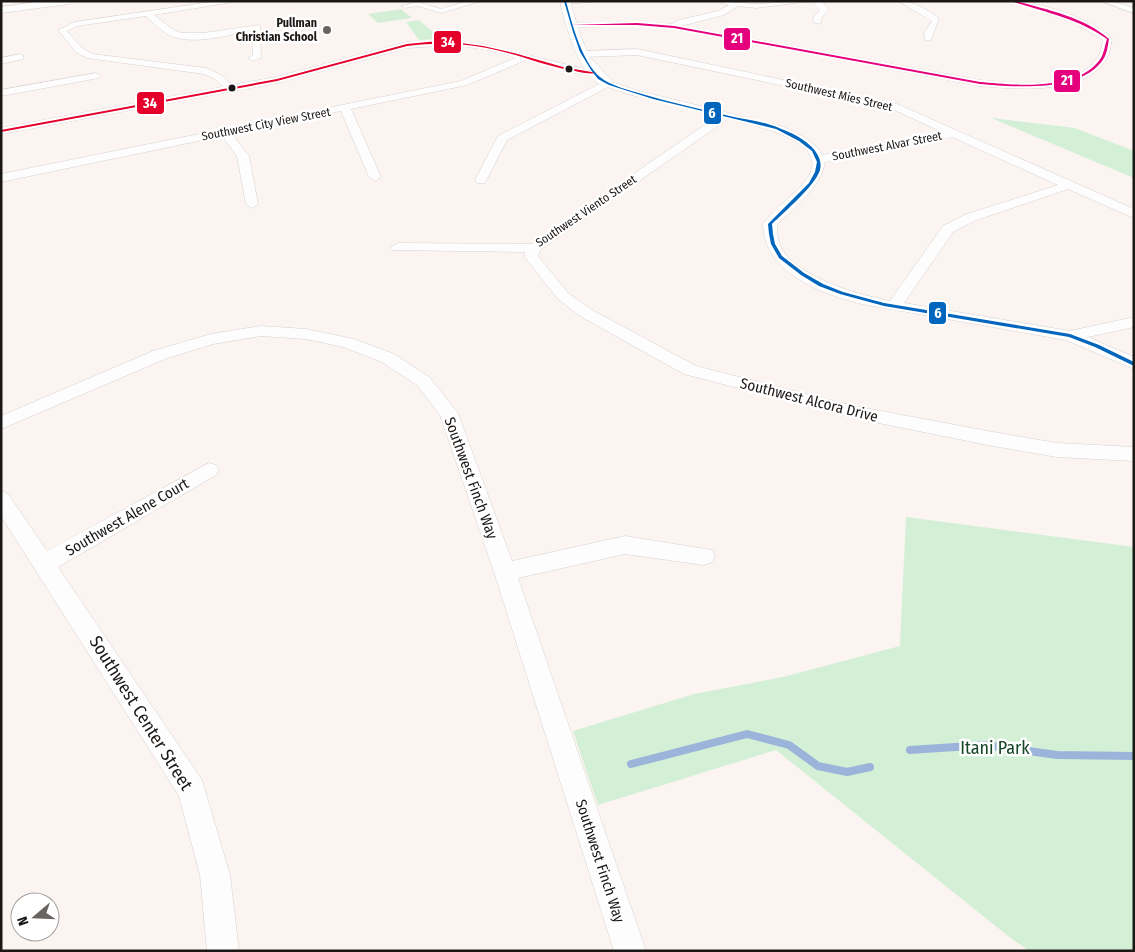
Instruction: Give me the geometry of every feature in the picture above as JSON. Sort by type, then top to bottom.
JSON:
[{"type":"street","points":[[1,10],[68,1]]},
{"type":"street","points":[[230,89],[218,77],[206,72],[90,56],[80,50],[62,30],[66,26],[216,2],[235,1]]},
{"type":"street","points":[[405,6],[418,4],[441,11],[477,1]]},
{"type":"street","points":[[598,1],[565,2],[571,25],[584,54],[601,78]]},
{"type":"street","points":[[717,1],[766,5],[806,1]]},
{"type":"street","points":[[816,1],[825,10],[818,16],[817,22]]},
{"type":"street","points":[[902,1],[924,11],[936,20],[928,33],[928,38]]},
{"type":"street","points":[[571,25],[637,24],[674,27],[980,83],[1038,84],[1061,82],[1085,75],[1096,69],[1108,45],[1108,39],[1100,32],[1085,25],[1012,1]]},
{"type":"street","points":[[1104,1],[1134,11]]},
{"type":"street","points":[[674,27],[682,22],[721,13],[736,4]]},
{"type":"street","points":[[148,14],[171,32],[181,34],[211,34],[257,28],[258,56],[253,58]]},
{"type":"street","points":[[1,132],[277,80],[407,45],[429,41],[464,43],[526,57],[601,78],[632,92],[777,128],[798,137],[815,149],[821,159],[819,172],[770,224],[770,241],[784,260],[811,280],[850,295],[894,306],[1070,336],[1097,346],[1134,364]]},
{"type":"street","name":"Southwest Mies Street","points":[[584,54],[637,52],[893,106],[1134,214]]},
{"type":"street","points":[[1,61],[20,57]]},
{"type":"street","name":"Southwest City View Street","points":[[1,178],[464,83],[526,57]]},
{"type":"street","points":[[1,93],[96,76]]},
{"type":"street","points":[[481,180],[502,138],[601,78]]},
{"type":"street","points":[[345,108],[374,177]]},
{"type":"street","name":"Southwest Viento Street","points":[[398,247],[534,248],[727,115]]},
{"type":"street","points":[[224,132],[243,156],[252,204]]},
{"type":"street","name":"Southwest Alvar Street","points":[[821,159],[953,133]]},
{"type":"street","points":[[894,306],[948,229],[969,218],[1069,185]]},
{"type":"street","name":"Southwest Alcora Drive","points":[[534,248],[530,256],[563,296],[586,313],[690,370],[854,412],[992,440],[1057,450],[1134,454]]},
{"type":"street","points":[[1070,336],[1134,322]]},
{"type":"street","name":"Southwest Finch Way","points":[[1,423],[159,354],[211,338],[261,332],[306,334],[348,343],[388,358],[423,381],[449,413],[505,572],[630,951]]},
{"type":"street","name":"Southwest Alene Court","points":[[45,563],[209,470]]},
{"type":"street","name":"Southwest Center Street","points":[[1,499],[45,563],[192,790],[215,875],[223,951]]},
{"type":"street","points":[[505,572],[625,545],[704,556]]},
{"type":"green space","points":[[401,9],[412,18],[378,23],[368,14]]},
{"type":"green space","points":[[419,20],[440,39],[419,40],[406,22]]},
{"type":"green space","points":[[991,118],[1075,128],[1134,151],[1134,178]]},
{"type":"green space","name":"Itani Park","points":[[906,517],[1134,547],[1134,951],[1029,951],[776,750],[598,805],[573,731],[694,694],[783,677],[900,646]]},
{"type":"waterway","points":[[631,764],[747,734],[789,745],[818,766],[847,772],[870,767]]},
{"type":"waterway","points":[[910,750],[985,745],[1057,755],[1134,756]]},
{"type":"transit line","name":"6","points":[[565,1],[582,52],[599,78],[629,91],[682,106],[777,128],[800,140],[814,151],[819,162],[817,172],[799,196],[770,224],[775,249],[785,261],[802,274],[821,285],[862,299],[1070,336],[1097,346],[1134,364]]},
{"type":"transit line","name":"21","points":[[571,25],[637,24],[674,27],[980,83],[1016,85],[1057,83],[1076,78],[1092,70],[1103,57],[1108,39],[1099,32],[1076,20],[1012,1]]},
{"type":"transit line","name":"34","points":[[1,131],[277,80],[407,45],[423,43],[438,42],[483,46],[562,68],[596,73]]},
{"type":"place","name":"Pullman Christian School","points":[[327,30]]}]
